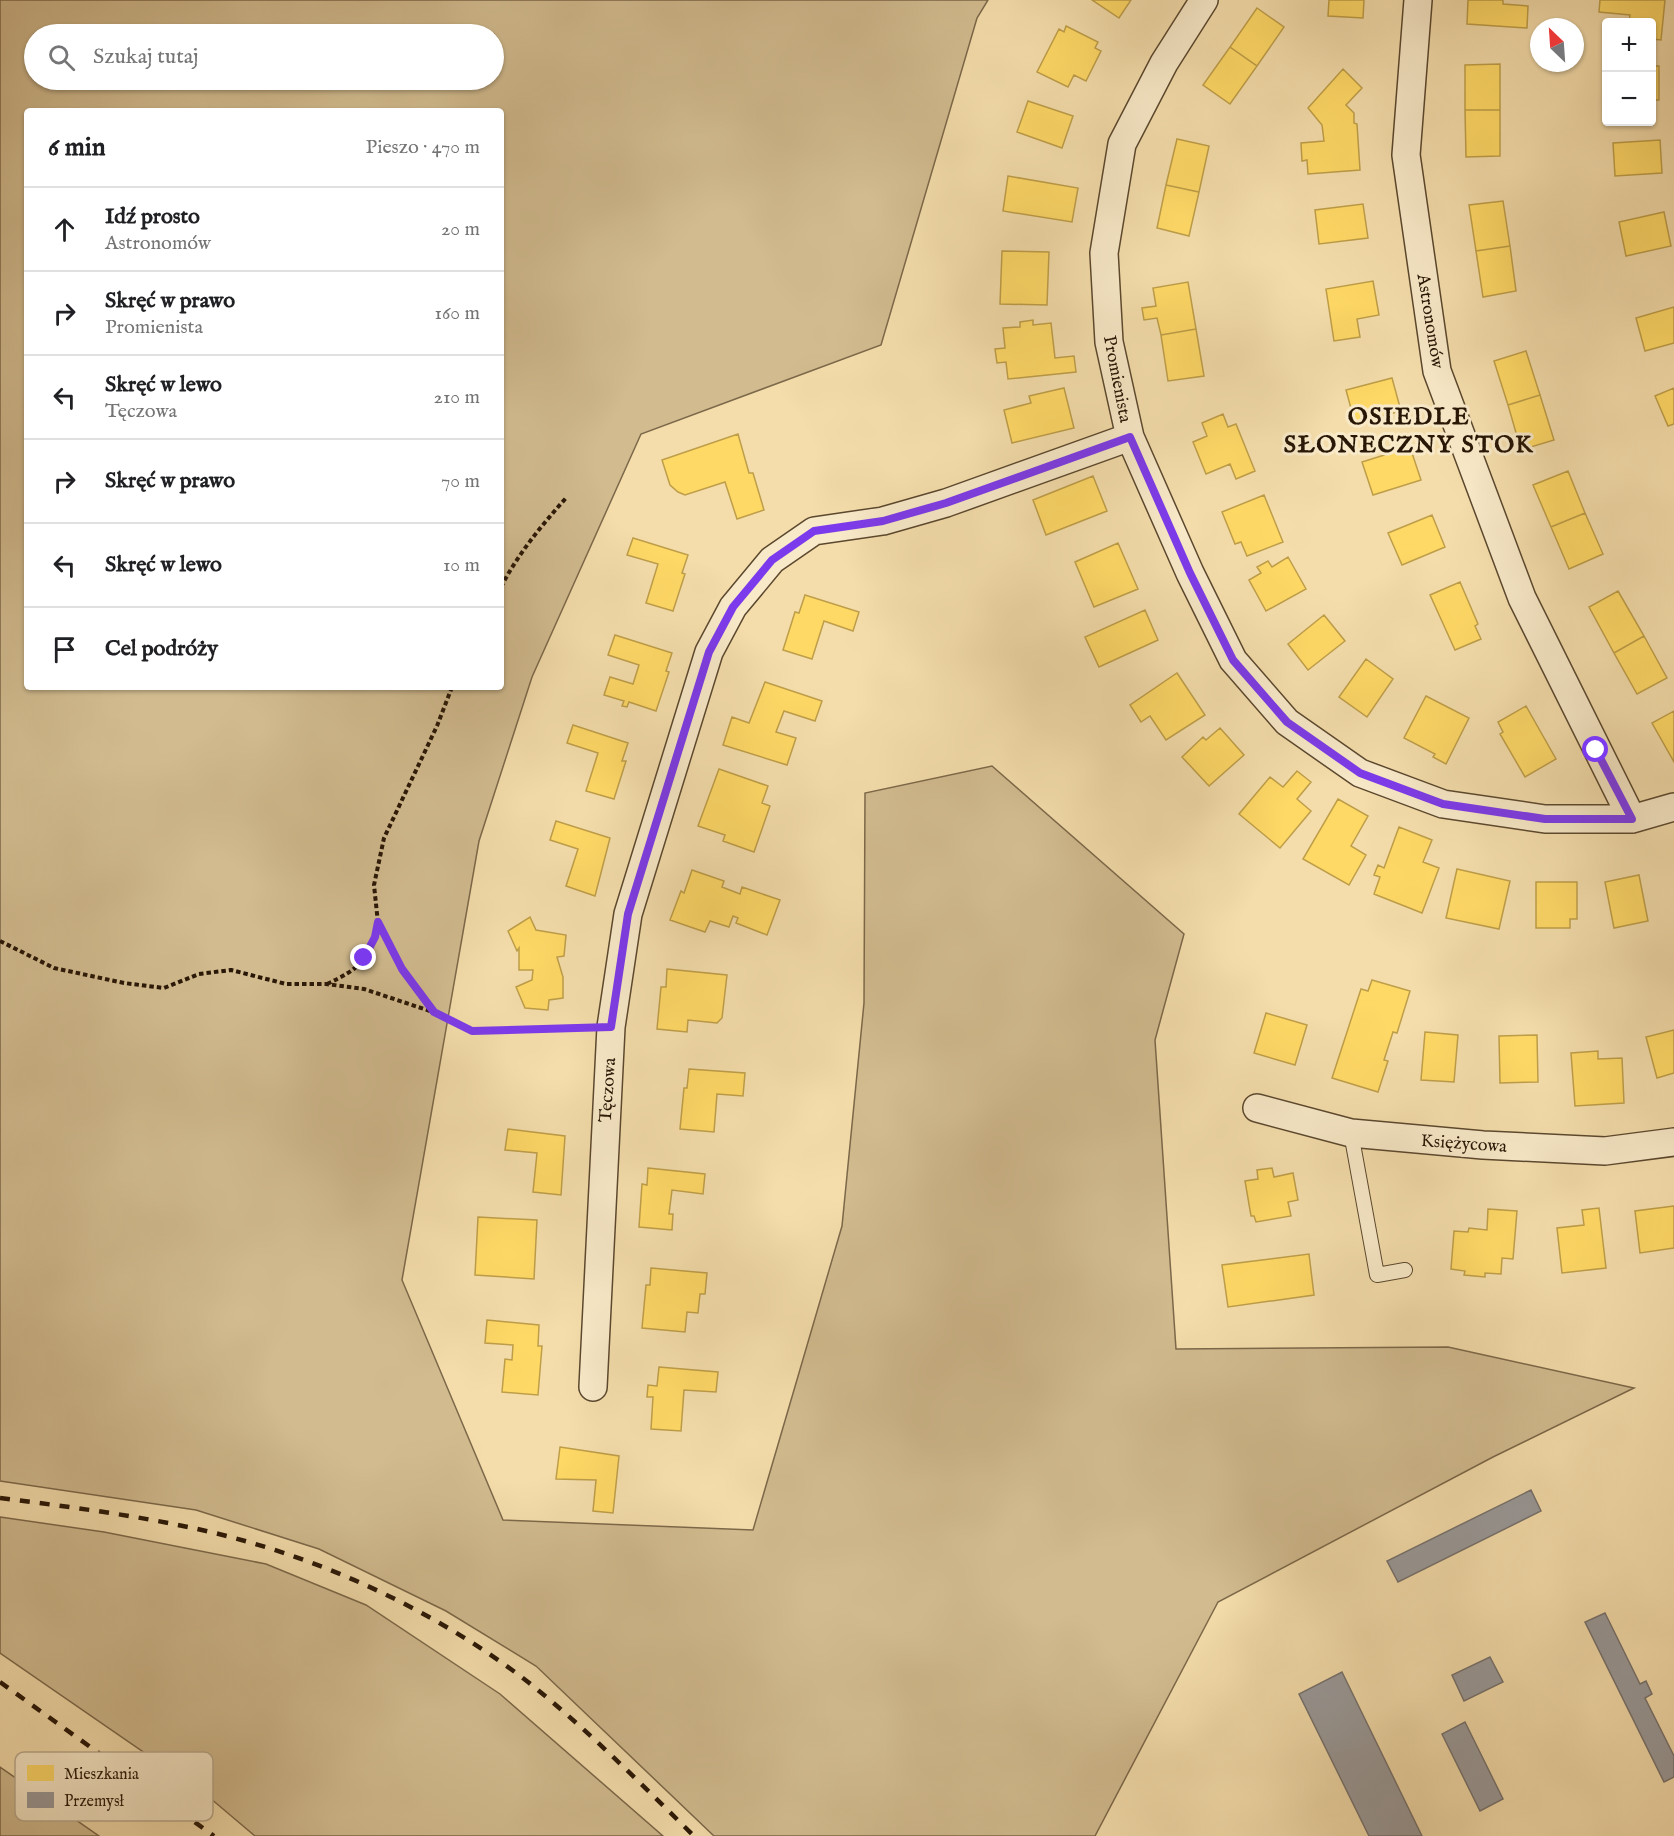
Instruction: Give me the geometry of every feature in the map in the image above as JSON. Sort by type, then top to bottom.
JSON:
[{"type":"street","name":"Promienista","points":[[1204,0],[1164,63],[1122,144],[1104,253],[1108,342],[1130,437],[1190,573],[1233,660],[1287,722],[1360,773],[1443,804],[1545,819],[1632,819],[1674,807]]},
{"type":"street","name":"Astronomów","points":[[1418,0],[1406,155],[1437,371],[1522,597],[1632,819]]},
{"type":"street","name":"Tęczowa","points":[[593,1387],[611,1027],[628,914],[709,652],[733,607],[772,560],[814,531],[883,521],[946,503],[1130,437]]},
{"type":"street","name":"Księżycowa","points":[[1257,1108],[1352,1133],[1484,1145],[1605,1151],[1674,1142]]},
{"type":"lane","points":[[1352,1133],[1377,1275],[1405,1270]]},
{"type":"path","points":[[504,581],[512,565],[541,525],[566,498]]},
{"type":"path","points":[[326,984],[354,971],[375,937],[378,922],[374,885],[384,838],[437,726],[451,690]]},
{"type":"path","points":[[378,922],[402,969],[434,1012]]},
{"type":"path","points":[[0,941],[54,968],[154,987],[164,988],[199,974],[231,970],[286,984],[326,984],[364,989],[434,1012],[472,1031],[611,1027]]},
{"type":"shaded area","points":[[0,0],[988,0],[977,18],[881,345],[641,434],[532,677],[479,841],[402,1280],[503,1520],[753,1530],[842,1226],[864,1003],[865,793],[992,766],[1184,934],[1155,1040],[1176,1349],[1448,1347],[1634,1388],[1493,1457],[1218,1602],[1095,1836],[714,1836],[536,1666],[446,1611],[319,1549],[196,1510],[0,1481]]},
{"type":"shaded area","points":[[0,1517],[104,1532],[266,1564],[366,1605],[500,1694],[663,1836],[255,1836],[213,1801],[213,1752],[143,1752],[0,1653]]},
{"type":"shaded area","points":[[0,1767],[15,1777],[15,1821],[77,1821],[99,1836],[0,1836]]},
{"type":"building: Mieszkania","points":[[1092,0],[1131,0],[1119,18]]},
{"type":"building: Mieszkania","points":[[1329,0],[1364,0],[1363,18],[1328,16]]},
{"type":"building: Mieszkania","points":[[1468,0],[1503,0],[1503,4],[1528,6],[1527,28],[1467,24]]},
{"type":"building: Mieszkania","points":[[1600,0],[1665,0],[1661,40],[1656,39],[1656,18],[1630,18],[1630,15],[1599,12]]},
{"type":"building: Mieszkania","points":[[1257,8],[1284,27],[1257,66],[1230,47]]},
{"type":"building: Mieszkania","points":[[1066,26],[1098,42],[1095,48],[1101,51],[1086,81],[1074,75],[1068,87],[1037,72],[1059,29],[1064,32]]},
{"type":"building: Mieszkania","points":[[1230,47],[1257,66],[1230,104],[1203,85]]},
{"type":"building: Mieszkania","points":[[1500,64],[1500,110],[1465,110],[1465,65]]},
{"type":"building: Mieszkania","points":[[1656,66],[1659,66],[1659,100],[1656,100]]},
{"type":"building: Mieszkania","points":[[1343,69],[1362,88],[1346,105],[1354,113],[1354,123],[1357,124],[1360,170],[1308,174],[1307,160],[1302,161],[1301,143],[1324,141],[1322,125],[1308,108]]},
{"type":"building: Mieszkania","points":[[1028,101],[1073,116],[1062,148],[1017,132]]},
{"type":"building: Mieszkania","points":[[1465,110],[1500,110],[1500,156],[1466,157]]},
{"type":"building: Mieszkania","points":[[1177,139],[1209,146],[1199,192],[1166,185]]},
{"type":"building: Mieszkania","points":[[1660,140],[1662,173],[1615,176],[1613,143]]},
{"type":"building: Mieszkania","points":[[1008,176],[1078,188],[1072,222],[1003,211]]},
{"type":"building: Mieszkania","points":[[1166,185],[1199,192],[1189,236],[1157,228]]},
{"type":"building: Mieszkania","points":[[1503,201],[1510,246],[1476,251],[1469,205]]},
{"type":"building: Mieszkania","points":[[1363,204],[1368,238],[1319,244],[1315,210]]},
{"type":"building: Mieszkania","points":[[1664,212],[1671,246],[1626,256],[1619,222]]},
{"type":"building: Mieszkania","points":[[1510,246],[1516,291],[1483,297],[1476,251]]},
{"type":"building: Mieszkania","points":[[1002,251],[1049,252],[1047,305],[1000,304]]},
{"type":"building: Mieszkania","points":[[1373,281],[1379,315],[1357,319],[1360,337],[1334,341],[1326,289]]},
{"type":"building: Mieszkania","points":[[1188,282],[1196,329],[1161,335],[1157,318],[1144,320],[1142,308],[1156,306],[1153,288]]},
{"type":"building: Mieszkania","points":[[1674,307],[1674,343],[1645,351],[1636,318]]},
{"type":"building: Mieszkania","points":[[1033,320],[1033,325],[1051,323],[1055,358],[1074,356],[1076,372],[1008,379],[1006,362],[997,363],[995,349],[1005,348],[1003,328],[1020,327],[1020,322]]},
{"type":"building: Mieszkania","points":[[1196,329],[1204,376],[1168,381],[1161,335]]},
{"type":"building: Mieszkania","points":[[1526,351],[1540,395],[1508,405],[1494,361]]},
{"type":"building: Mieszkania","points":[[1392,378],[1401,411],[1355,423],[1346,390]]},
{"type":"building: Mieszkania","points":[[1064,388],[1074,428],[1012,443],[1004,410],[1031,403],[1029,396]]},
{"type":"building: Mieszkania","points":[[1674,388],[1674,424],[1668,426],[1655,396]]},
{"type":"building: Mieszkania","points":[[1540,395],[1554,440],[1521,450],[1508,405]]},
{"type":"building: Mieszkania","points":[[1223,414],[1228,427],[1236,424],[1255,471],[1236,479],[1230,464],[1206,474],[1193,442],[1207,436],[1202,423]]},
{"type":"building: Mieszkania","points":[[738,434],[749,473],[753,473],[764,510],[737,519],[725,482],[685,495],[670,485],[662,460]]},
{"type":"building: Mieszkania","points":[[1410,447],[1421,480],[1373,495],[1362,462]]},
{"type":"building: Mieszkania","points":[[1568,471],[1585,513],[1551,527],[1533,485]]},
{"type":"building: Mieszkania","points":[[1093,476],[1107,511],[1046,535],[1033,500]]},
{"type":"building: Mieszkania","points":[[1264,495],[1283,542],[1247,556],[1241,542],[1235,544],[1222,512]]},
{"type":"building: Mieszkania","points":[[1585,513],[1603,554],[1569,569],[1551,527]]},
{"type":"building: Mieszkania","points":[[1432,515],[1445,547],[1402,565],[1388,533]]},
{"type":"building: Mieszkania","points":[[633,538],[688,555],[682,573],[685,574],[673,611],[646,603],[658,564],[627,555]]},
{"type":"building: Mieszkania","points":[[1118,543],[1138,589],[1094,607],[1075,562]]},
{"type":"building: Mieszkania","points":[[1288,557],[1306,589],[1266,611],[1249,580],[1261,573],[1257,567],[1268,561],[1272,567]]},
{"type":"building: Mieszkania","points":[[1460,582],[1478,624],[1475,626],[1481,639],[1455,650],[1430,595]]},
{"type":"building: Mieszkania","points":[[1618,591],[1644,636],[1614,653],[1589,607]]},
{"type":"building: Mieszkania","points":[[805,595],[859,612],[853,631],[824,621],[812,659],[783,650],[795,612],[799,613]]},
{"type":"building: Mieszkania","points":[[1145,610],[1158,640],[1099,667],[1085,637]]},
{"type":"building: Mieszkania","points":[[1324,615],[1345,641],[1308,670],[1288,644]]},
{"type":"building: Mieszkania","points":[[615,635],[672,653],[666,671],[669,672],[656,711],[629,702],[627,707],[622,706],[624,701],[604,695],[610,677],[633,684],[639,665],[608,655]]},
{"type":"building: Mieszkania","points":[[1644,636],[1667,678],[1637,694],[1614,653]]},
{"type":"building: Mieszkania","points":[[1366,659],[1393,679],[1367,717],[1339,697]]},
{"type":"building: Mieszkania","points":[[1177,673],[1205,715],[1166,740],[1150,716],[1141,722],[1130,705]]},
{"type":"building: Mieszkania","points":[[765,682],[822,701],[815,721],[784,711],[776,732],[796,738],[787,765],[723,745],[732,717],[749,723]]},
{"type":"building: Mieszkania","points":[[1426,696],[1469,718],[1446,764],[1433,757],[1435,754],[1404,738]]},
{"type":"building: Mieszkania","points":[[1526,706],[1556,759],[1525,777],[1500,734],[1503,732],[1498,722]]},
{"type":"building: Mieszkania","points":[[1674,711],[1674,762],[1652,723]]},
{"type":"building: Mieszkania","points":[[573,725],[628,743],[622,761],[626,761],[614,799],[586,791],[598,753],[567,743]]},
{"type":"building: Mieszkania","points":[[1220,728],[1244,755],[1209,786],[1182,757],[1203,737],[1206,740]]},
{"type":"building: Mieszkania","points":[[719,769],[768,786],[762,803],[770,806],[754,852],[723,841],[725,835],[698,826]]},
{"type":"building: Mieszkania","points":[[1297,771],[1311,782],[1297,799],[1311,811],[1280,848],[1239,814],[1270,777],[1283,787]]},
{"type":"building: Mieszkania","points":[[1338,799],[1368,816],[1351,846],[1366,855],[1349,885],[1303,859]]},
{"type":"building: Mieszkania","points":[[556,821],[610,838],[595,896],[566,886],[578,849],[550,840]]},
{"type":"building: Mieszkania","points":[[1399,827],[1432,840],[1423,862],[1439,868],[1422,913],[1374,894],[1380,877],[1374,875],[1378,865],[1384,868]]},
{"type":"building: Mieszkania","points":[[1457,869],[1510,881],[1499,929],[1446,918]]},
{"type":"building: Mieszkania","points":[[692,870],[724,881],[722,887],[740,894],[742,887],[780,900],[767,935],[736,923],[738,918],[733,916],[729,927],[710,921],[705,932],[670,920],[681,891],[684,893]]},
{"type":"building: Mieszkania","points":[[1639,875],[1648,921],[1614,928],[1605,882]]},
{"type":"building: Mieszkania","points":[[1536,882],[1577,882],[1577,919],[1570,919],[1570,928],[1536,928]]},
{"type":"building: Mieszkania","points":[[530,917],[536,930],[566,935],[564,956],[557,957],[563,977],[563,998],[549,1000],[548,1010],[525,1008],[516,987],[532,980],[533,970],[519,970],[519,948],[517,951],[508,931]]},
{"type":"building: Mieszkania","points":[[667,969],[727,975],[722,1018],[717,1023],[688,1020],[687,1032],[657,1029],[661,987],[666,987]]},
{"type":"building: Mieszkania","points":[[1372,980],[1410,991],[1397,1033],[1393,1032],[1384,1060],[1388,1061],[1378,1092],[1332,1078],[1361,989],[1368,991]]},
{"type":"building: Mieszkania","points":[[1266,1013],[1307,1025],[1295,1065],[1254,1053]]},
{"type":"building: Mieszkania","points":[[1674,1030],[1674,1073],[1657,1078],[1646,1037]]},
{"type":"building: Mieszkania","points":[[1425,1032],[1458,1035],[1454,1082],[1421,1080]]},
{"type":"building: Mieszkania","points":[[1537,1035],[1538,1082],[1500,1083],[1499,1036]]},
{"type":"building: Mieszkania","points":[[1598,1051],[1598,1059],[1622,1058],[1624,1103],[1575,1106],[1571,1053]]},
{"type":"building: Mieszkania","points":[[689,1069],[745,1073],[743,1096],[717,1094],[714,1132],[680,1129],[684,1088],[687,1088]]},
{"type":"building: Mieszkania","points":[[508,1129],[565,1136],[561,1195],[533,1192],[537,1153],[505,1150]]},
{"type":"building: Mieszkania","points":[[648,1168],[705,1174],[703,1194],[672,1190],[669,1214],[673,1214],[672,1230],[639,1227],[642,1184],[647,1185]]},
{"type":"building: Mieszkania","points":[[1272,1168],[1274,1177],[1293,1173],[1298,1200],[1288,1202],[1291,1216],[1256,1222],[1254,1216],[1251,1216],[1245,1181],[1258,1179],[1257,1170]]},
{"type":"building: Mieszkania","points":[[1674,1206],[1674,1248],[1640,1253],[1635,1211]]},
{"type":"building: Mieszkania","points":[[1599,1208],[1606,1268],[1562,1273],[1557,1228],[1584,1225],[1582,1210]]},
{"type":"building: Mieszkania","points":[[1488,1209],[1517,1211],[1513,1259],[1502,1258],[1501,1274],[1485,1273],[1485,1277],[1464,1275],[1465,1271],[1451,1269],[1454,1231],[1468,1232],[1469,1228],[1487,1230]]},
{"type":"building: Mieszkania","points":[[478,1217],[537,1220],[534,1279],[475,1275]]},
{"type":"building: Mieszkania","points":[[1309,1254],[1314,1295],[1228,1307],[1222,1265]]},
{"type":"building: Mieszkania","points":[[651,1268],[707,1273],[705,1294],[700,1294],[698,1313],[687,1312],[685,1332],[642,1328],[646,1285],[650,1285]]},
{"type":"building: Mieszkania","points":[[487,1320],[539,1325],[538,1346],[542,1346],[538,1395],[502,1392],[505,1359],[512,1360],[513,1345],[485,1343]]},
{"type":"building: Mieszkania","points":[[659,1367],[718,1372],[716,1392],[684,1390],[681,1431],[651,1429],[653,1397],[647,1397],[648,1385],[657,1386]]},
{"type":"building: Mieszkania","points":[[560,1447],[619,1456],[613,1513],[593,1511],[596,1480],[556,1479]]},
{"type":"building: Przemysł","points":[[1531,1490],[1541,1511],[1398,1582],[1387,1561]]},
{"type":"building: Przemysł","points":[[1605,1613],[1640,1684],[1646,1681],[1652,1694],[1645,1698],[1674,1756],[1674,1777],[1664,1782],[1585,1622]]},
{"type":"building: Przemysł","points":[[1490,1657],[1503,1682],[1464,1701],[1452,1675]]},
{"type":"building: Przemysł","points":[[1342,1672],[1422,1836],[1369,1836],[1299,1694]]},
{"type":"building: Przemysł","points":[[1465,1722],[1503,1799],[1480,1811],[1442,1734]]},
{"type":"railway","points":[[0,1498],[71,1507],[188,1527],[279,1551],[367,1586],[451,1630],[528,1682],[592,1737],[694,1836]]},
{"type":"railway","points":[[0,1682],[97,1752]]},
{"type":"railway","points":[[193,1821],[214,1836]]},
{"type":"district","name":"OSIEDLE SŁONECZNY STOK","points":[[1409,430]]},
{"type":"route","points":[[364,958],[375,937],[378,922],[402,969],[434,1012],[472,1031],[611,1027],[628,914],[709,652],[733,607],[772,560],[814,531],[883,521],[946,503],[1130,437],[1190,573],[1233,660],[1287,722],[1360,773],[1443,804],[1545,819],[1632,819],[1596,750]]}]
